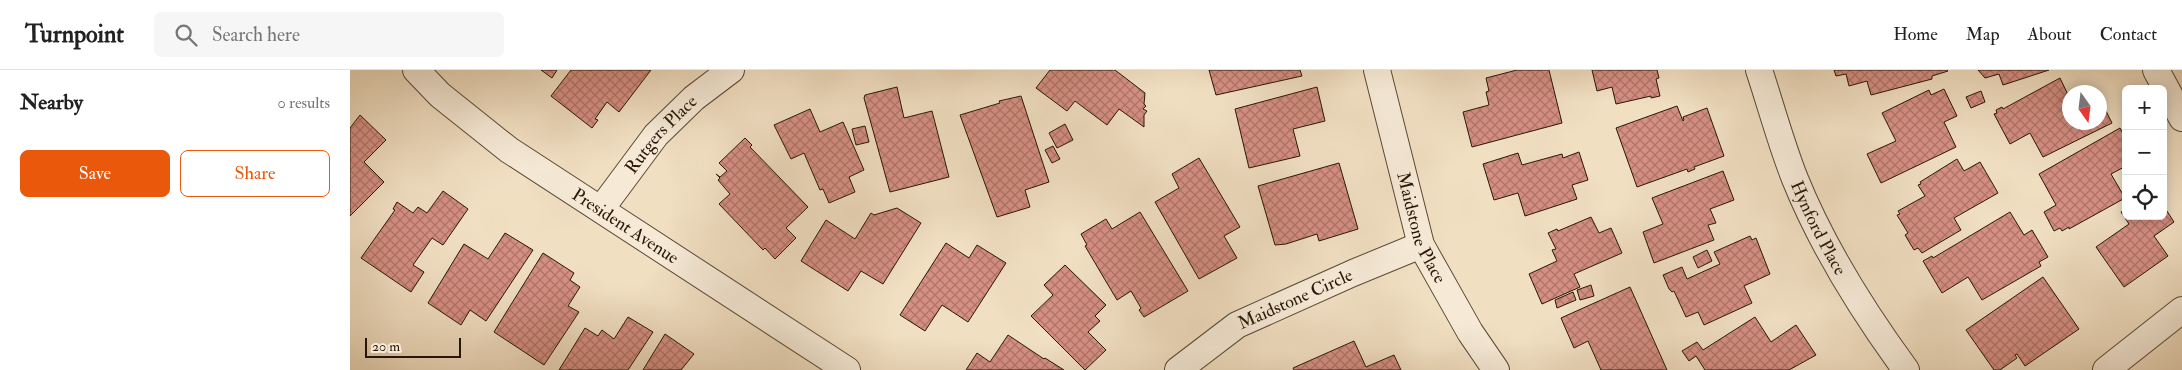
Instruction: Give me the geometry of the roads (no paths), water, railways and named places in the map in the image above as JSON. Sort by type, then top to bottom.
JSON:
[{"type":"street","name":"President Avenue","points":[[416,70],[440,95],[509,150],[847,370]]},
{"type":"street","name":"Rutgers Place","points":[[601,209],[656,135],[694,98],[732,70]]},
{"type":"street","name":"Maidstone Place","points":[[1377,70],[1421,245],[1470,332],[1496,370]]},
{"type":"street","name":"Hynford Place","points":[[1760,70],[1795,178],[1827,248],[1867,317],[1906,370]]},
{"type":"street","points":[[2156,70],[2182,118]]},
{"type":"street","name":"Maidstone Circle","points":[[1178,370],[1237,325],[1421,245]]},
{"type":"street","points":[[2106,370],[2182,310]]}]
